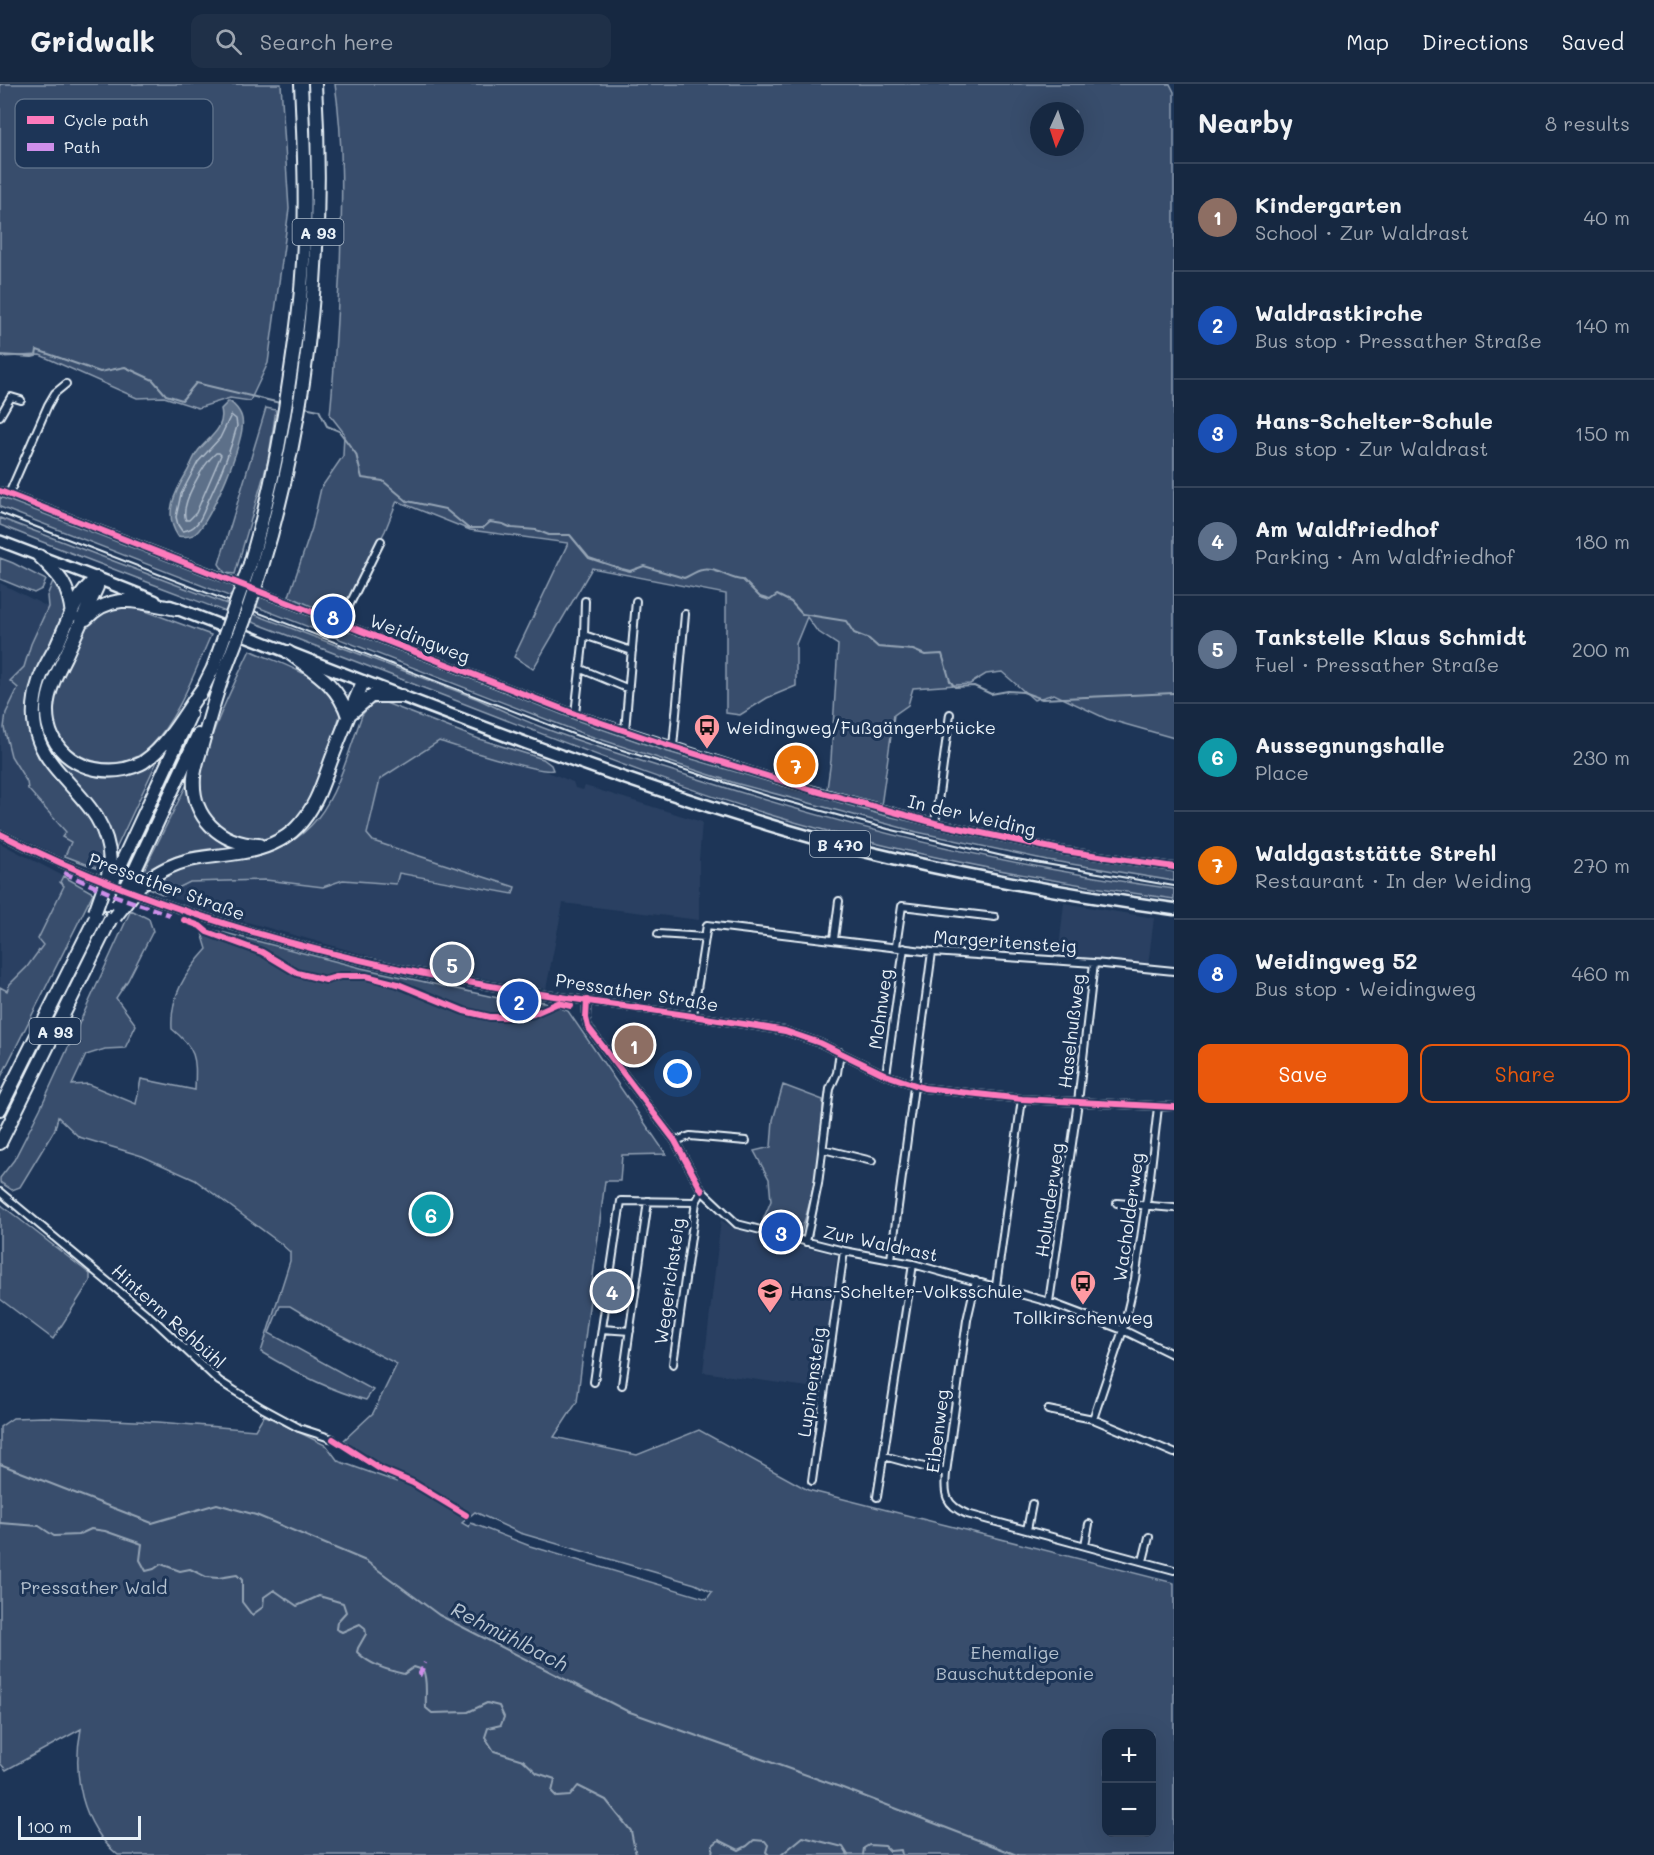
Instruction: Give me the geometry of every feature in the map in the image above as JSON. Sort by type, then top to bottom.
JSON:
[{"type":"highway","name":"A 93","points":[[255,567],[284,420],[302,276],[304,168],[301,84]]},
{"type":"highway","name":"A 93","points":[[0,1143],[183,770],[219,686],[219,669],[283,495],[305,379],[314,304],[318,213],[315,84]]},
{"type":"highway","points":[[39,556],[65,583],[72,615]]},
{"type":"highway","points":[[97,578],[89,584],[41,678],[35,701],[34,721],[43,751],[54,767],[94,811],[103,826],[115,864]]},
{"type":"highway","points":[[97,578],[98,587],[50,689],[47,708],[48,722],[54,739],[66,755],[79,765],[95,770],[112,771],[145,762],[159,748],[202,688]]},
{"type":"highway","points":[[79,627],[103,604],[114,601],[126,600],[177,609]]},
{"type":"highway","points":[[288,652],[333,687],[344,703],[348,716]]},
{"type":"highway","name":"A 93","points":[[0,1109],[87,935],[115,864],[202,688],[219,669]]},
{"type":"highway","points":[[111,920],[140,885],[170,865],[192,858],[245,852],[285,838],[307,817],[318,796],[363,682]]},
{"type":"highway","points":[[219,686],[194,777],[195,796],[201,815],[213,829],[231,841],[250,845],[269,845]]},
{"type":"highway","points":[[348,716],[371,696],[402,696]]},
{"type":"main road","points":[[0,541],[97,578]]},
{"type":"main road","name":"B 470","points":[[97,578],[363,682],[587,765],[788,830],[865,851],[974,876],[1174,909]]},
{"type":"street","points":[[9,494],[48,405],[55,393],[66,384]]},
{"type":"street","points":[[0,416],[11,397],[21,400]]},
{"type":"street","name":"Weidingweg","points":[[0,491],[575,714],[767,776]]},
{"type":"street","name":"Weidingweg","points":[[340,624],[381,541]]},
{"type":"street","points":[[575,714],[581,669],[585,601]]},
{"type":"street","points":[[625,730],[636,601]]},
{"type":"street","points":[[673,747],[685,614]]},
{"type":"street","points":[[584,635],[632,651]]},
{"type":"street","points":[[581,669],[629,689]]},
{"type":"street","name":"In der Weiding","points":[[935,823],[950,714]]},
{"type":"street","name":"In der Weiding","points":[[767,776],[935,823],[1065,851],[1174,867]]},
{"type":"street","name":"Pressather Straße","points":[[0,834],[119,887],[204,917],[274,938],[383,965],[785,1031],[840,1052],[886,1075],[940,1091],[1022,1099],[1174,1107]]},
{"type":"street","points":[[834,939],[839,902]]},
{"type":"street","points":[[896,946],[902,906],[995,917]]},
{"type":"street","name":"Margeritensteig","points":[[705,937],[707,925],[932,952],[1174,971]]},
{"type":"street","points":[[658,934],[705,937],[693,1016]]},
{"type":"street","name":"Mohnweg","points":[[886,1075],[904,948]]},
{"type":"street","points":[[891,1259],[932,952]]},
{"type":"street","name":"Haselnußweg","points":[[1078,1102],[1094,963]]},
{"type":"street","name":"Zur Waldrast","points":[[587,1000],[588,1027],[675,1141],[702,1191],[737,1224],[844,1251],[913,1264],[996,1286],[1049,1302],[1124,1330],[1174,1355]]},
{"type":"street","points":[[806,1242],[818,1184],[830,1089],[837,1073],[840,1052]]},
{"type":"street","points":[[996,1286],[1022,1099]]},
{"type":"street","name":"Holunderweg","points":[[1049,1302],[1078,1102]]},
{"type":"street","name":"Wacholderweg","points":[[1093,1419],[1124,1330],[1135,1279],[1158,1107]]},
{"type":"street","points":[[675,1141],[690,1136],[746,1141]]},
{"type":"street","points":[[823,1149],[872,1161]]},
{"type":"street","points":[[594,1382],[621,1201],[696,1202],[702,1191]]},
{"type":"street","name":"Hinterm Rehbühl","points":[[0,1192],[155,1321],[219,1380],[262,1408],[299,1428],[333,1439]]},
{"type":"street","points":[[622,1385],[648,1201]]},
{"type":"street","name":"Wegerichsteig","points":[[673,1364],[696,1202]]},
{"type":"street","points":[[1117,1203],[1174,1208]]},
{"type":"street","name":"Lupinensteig","points":[[812,1481],[844,1251]]},
{"type":"street","points":[[876,1497],[913,1264]]},
{"type":"street","name":"Eibenweg","points":[[976,1281],[967,1320],[946,1473],[948,1501],[956,1509],[1174,1570]]},
{"type":"street","points":[[602,1329],[630,1332]]},
{"type":"street","points":[[1048,1410],[1093,1419],[1174,1453]]},
{"type":"street","points":[[884,1456],[946,1473]]},
{"type":"street","points":[[1027,1530],[1032,1504]]},
{"type":"street","points":[[1086,1545],[1089,1524]]},
{"type":"street","points":[[1143,1561],[1149,1537]]},
{"type":"shaded area","points":[[0,583],[48,607],[31,644],[24,667],[10,680],[19,689],[7,744],[11,756],[27,782],[28,789],[66,833],[62,837],[71,842],[64,858],[0,828]]},
{"type":"shaded area","points":[[439,741],[548,772],[573,782],[575,788],[583,790],[585,786],[702,822],[699,860],[699,920],[563,903],[546,989],[395,963],[229,917],[164,895],[190,882],[266,880],[323,887],[343,880],[396,883],[399,873],[513,894],[373,841],[367,835],[380,779]]},
{"type":"shaded area","points":[[0,843],[63,876],[60,882],[64,885],[38,939],[43,945],[7,992],[0,987]]},
{"type":"shaded area","points":[[1064,903],[1154,918],[1148,965],[1058,957]]},
{"type":"shaded area","name":"Hans-Schelter-Volksschule","points":[[721,1220],[731,1227],[780,1242],[837,1255],[822,1389],[703,1372]]},
{"type":"green space","points":[[0,84],[281,84],[289,209],[268,363],[250,401],[230,398],[198,408],[164,397],[137,398],[40,355],[0,357]]},
{"type":"green space","points":[[335,84],[1170,84],[1174,92],[1174,738],[1107,719],[1054,694],[1034,700],[1002,672],[986,674],[970,684],[913,688],[908,705],[894,715],[881,806],[827,789],[838,645],[817,631],[807,617],[796,644],[796,686],[767,698],[740,715],[726,713],[726,594],[592,568],[533,669],[514,657],[568,543],[470,530],[397,501],[385,531],[338,618],[289,596],[312,528],[321,488],[343,456],[344,433],[330,415],[340,268],[341,153]]},
{"type":"green space","points":[[266,408],[276,410],[268,461],[235,574],[225,573],[219,564]]},
{"type":"green space","points":[[0,497],[576,720],[665,751],[882,815],[1002,841],[1174,872],[1174,881],[1047,860],[917,832],[735,783],[584,734],[0,507]]},
{"type":"green space","points":[[0,518],[478,699],[578,741],[751,796],[870,829],[991,857],[1174,889],[1174,899],[938,858],[845,836],[750,809],[608,759],[40,541],[0,525]]},
{"type":"green space","points":[[0,558],[46,580],[42,589],[34,593],[0,579]]},
{"type":"green space","points":[[53,581],[63,596],[65,610],[37,672],[28,703],[28,723],[38,757],[94,824],[103,853],[99,869],[65,856],[71,842],[62,837],[66,832],[28,789],[27,782],[11,756],[4,728],[6,713],[18,688],[10,681],[24,667],[31,644],[48,607],[47,596]]},
{"type":"green space","points":[[81,605],[84,606],[50,677],[55,750],[78,770],[107,778],[127,775],[160,755],[115,851],[102,814],[57,761],[45,738],[40,717],[47,675]]},
{"type":"green space","points":[[110,606],[132,606],[211,635],[185,694],[160,736],[138,756],[111,763],[96,762],[71,750],[61,739],[55,726],[54,715],[58,687],[75,645],[88,623]]},
{"type":"green space","points":[[250,650],[318,682],[337,702],[340,715],[321,773],[300,813],[286,828],[270,838],[251,840],[222,830],[216,825],[203,805],[198,782],[213,732]]},
{"type":"green space","points":[[383,702],[479,739],[543,759],[551,765],[553,770],[532,768],[439,741],[380,779],[367,834],[373,841],[515,887],[513,894],[399,873],[396,884],[343,880],[323,887],[266,880],[190,882],[164,895],[148,888],[177,867],[267,853],[290,842],[309,828],[323,810],[334,790],[362,715],[370,705]]},
{"type":"green space","points":[[190,778],[192,802],[199,821],[222,843],[234,848],[186,853],[164,861],[142,874]]},
{"type":"green space","points":[[63,876],[93,893],[0,1079],[0,987],[7,991],[10,984],[27,967],[43,945],[38,939],[64,886],[60,882]]},
{"type":"green space","points":[[131,910],[149,919],[153,931],[128,980],[116,998],[136,1025],[125,1048],[105,1049],[86,1055],[72,1085],[88,1084],[136,1104],[141,1079],[195,1090],[194,1056],[187,1043],[172,1029],[172,1017],[180,986],[207,949],[202,933],[210,929],[361,968],[498,998],[545,1002],[568,1011],[666,1154],[622,1155],[620,1181],[605,1181],[577,1402],[554,1437],[637,1455],[699,1430],[808,1490],[1174,1583],[1174,1855],[118,1855],[95,1829],[82,1797],[78,1763],[81,1729],[6,1770],[0,1763],[0,1427],[13,1418],[44,1417],[158,1422],[255,1430],[264,1415],[327,1446],[338,1461],[397,1482],[344,1440],[373,1413],[397,1364],[323,1326],[290,1306],[280,1306],[269,1333],[373,1390],[366,1400],[352,1396],[312,1380],[261,1352],[290,1261],[290,1252],[195,1180],[142,1156],[79,1137],[58,1117],[55,1129],[20,1187],[12,1190],[0,1182],[0,1178],[14,1160],[40,1109]],"holes":[[[475,1512],[520,1533],[695,1584],[712,1592],[707,1599],[530,1546],[471,1523],[469,1527],[462,1523]]]},
{"type":"green space","points":[[783,1085],[823,1100],[822,1134],[817,1167],[801,1232],[763,1220],[771,1201],[769,1179],[754,1151],[771,1147],[773,1120]]},
{"type":"green space","points":[[0,1204],[90,1274],[90,1281],[53,1339],[0,1299]]},
{"type":"water","points":[[229,401],[240,414],[242,429],[226,479],[202,526],[192,535],[178,536],[171,520],[171,511],[178,487],[196,454],[219,428],[221,409]]},
{"type":"waterway","points":[[0,355],[32,357],[36,356],[37,350],[100,372],[125,367],[153,380],[166,395],[182,400],[196,383],[280,403]]},
{"type":"waterway","points":[[304,407],[319,410],[327,426],[339,431],[356,454],[362,478],[383,481],[407,501],[445,509],[468,528],[483,528],[490,522],[512,528],[536,530],[549,535],[570,535],[589,558],[630,571],[644,566],[684,578],[697,571],[707,570],[743,580],[760,597],[770,600],[777,595],[791,602],[802,614],[846,621],[854,633],[869,639],[878,647],[913,650],[925,655],[942,654],[950,681],[955,687],[974,686],[991,694],[1008,691],[1023,692],[1042,699],[1174,693]]},
{"type":"waterway","name":"Rehmühlbach","points":[[0,1464],[152,1523],[217,1504],[256,1515],[366,1561],[439,1615],[627,1711],[840,1787],[1017,1855]]},
{"type":"waterway","points":[[0,1523],[39,1526],[54,1536],[78,1535],[91,1529],[105,1531],[142,1544],[140,1560],[146,1571],[161,1564],[180,1571],[190,1569],[206,1577],[237,1575],[242,1580],[242,1602],[252,1615],[263,1607],[264,1597],[274,1590],[297,1606],[319,1596],[343,1603],[346,1612],[337,1622],[336,1629],[342,1632],[360,1624],[365,1628],[366,1634],[357,1652],[362,1657],[391,1671],[404,1674],[414,1667],[423,1670],[426,1683],[426,1708],[432,1713],[468,1712],[487,1703],[499,1706],[504,1717],[501,1725],[488,1728],[485,1737],[494,1751],[523,1760],[537,1773],[555,1779],[552,1792],[557,1797],[570,1796],[578,1786],[606,1800],[631,1831],[636,1855]]},
{"type":"waterway","points":[[781,1855],[803,1837],[843,1847],[848,1855]]},
{"type":"waterway","points":[[712,1855],[713,1845],[719,1840],[739,1850],[754,1840],[765,1841],[768,1845],[766,1852],[769,1855]]},
{"type":"waterway","points":[[863,1855],[864,1848],[869,1845],[885,1846],[890,1851],[901,1850],[902,1855]]},
{"type":"waterway","points":[[666,1855],[676,1855]]},
{"type":"railway","points":[[0,513],[578,736],[771,797],[888,829],[1011,858],[1174,886]]},
{"type":"marked path","points":[[64,873],[116,896],[170,915]]},
{"type":"marked path","points":[[419,1676],[425,1663]]},
{"type":"cycle path","points":[[0,491],[575,714],[673,747],[812,790],[935,823],[1065,851],[1174,867]]},
{"type":"cycle path","points":[[0,834],[45,856],[139,895],[235,927],[333,954],[482,985],[785,1031],[820,1043],[886,1075],[924,1088],[1022,1099],[1174,1107]]},
{"type":"cycle path","points":[[184,920],[200,926],[207,932],[262,952],[297,973],[326,980],[340,976],[366,976],[398,984],[464,1011],[490,1017],[519,1017],[533,1014],[558,1003],[571,1006]]},
{"type":"cycle path","points":[[587,1000],[588,1027],[675,1141],[702,1191]]},
{"type":"cycle path","points":[[333,1439],[380,1469],[413,1483],[466,1515]]},
{"type":"place","name":"Weidingweg 52","points":[[333,616]]},
{"type":"place","name":"Weidingweg/Fußgängerbrücke","points":[[707,750]]},
{"type":"place","name":"Waldgaststätte Strehl","points":[[796,765]]},
{"type":"place","name":"Tankstelle Klaus Schmidt","points":[[452,964]]},
{"type":"place","name":"Waldrastkirche","points":[[519,1001]]},
{"type":"place","name":"Kindergarten","points":[[634,1045]]},
{"type":"place","name":"Aussegnungshalle","points":[[431,1214]]},
{"type":"place","name":"Hans-Schelter-Schule","points":[[781,1232]]},
{"type":"place","name":"Am Waldfriedhof","points":[[612,1291]]},
{"type":"place","name":"Tollkirschenweg","points":[[1083,1306]]},
{"type":"place","name":"Hans-Schelter-Volksschule","points":[[770,1314]]},
{"type":"park label","name":"Pressather Wald","points":[[94,1587]]},
{"type":"park label","name":"Ehemalige Bauschuttdeponie","points":[[1015,1662]]}]
